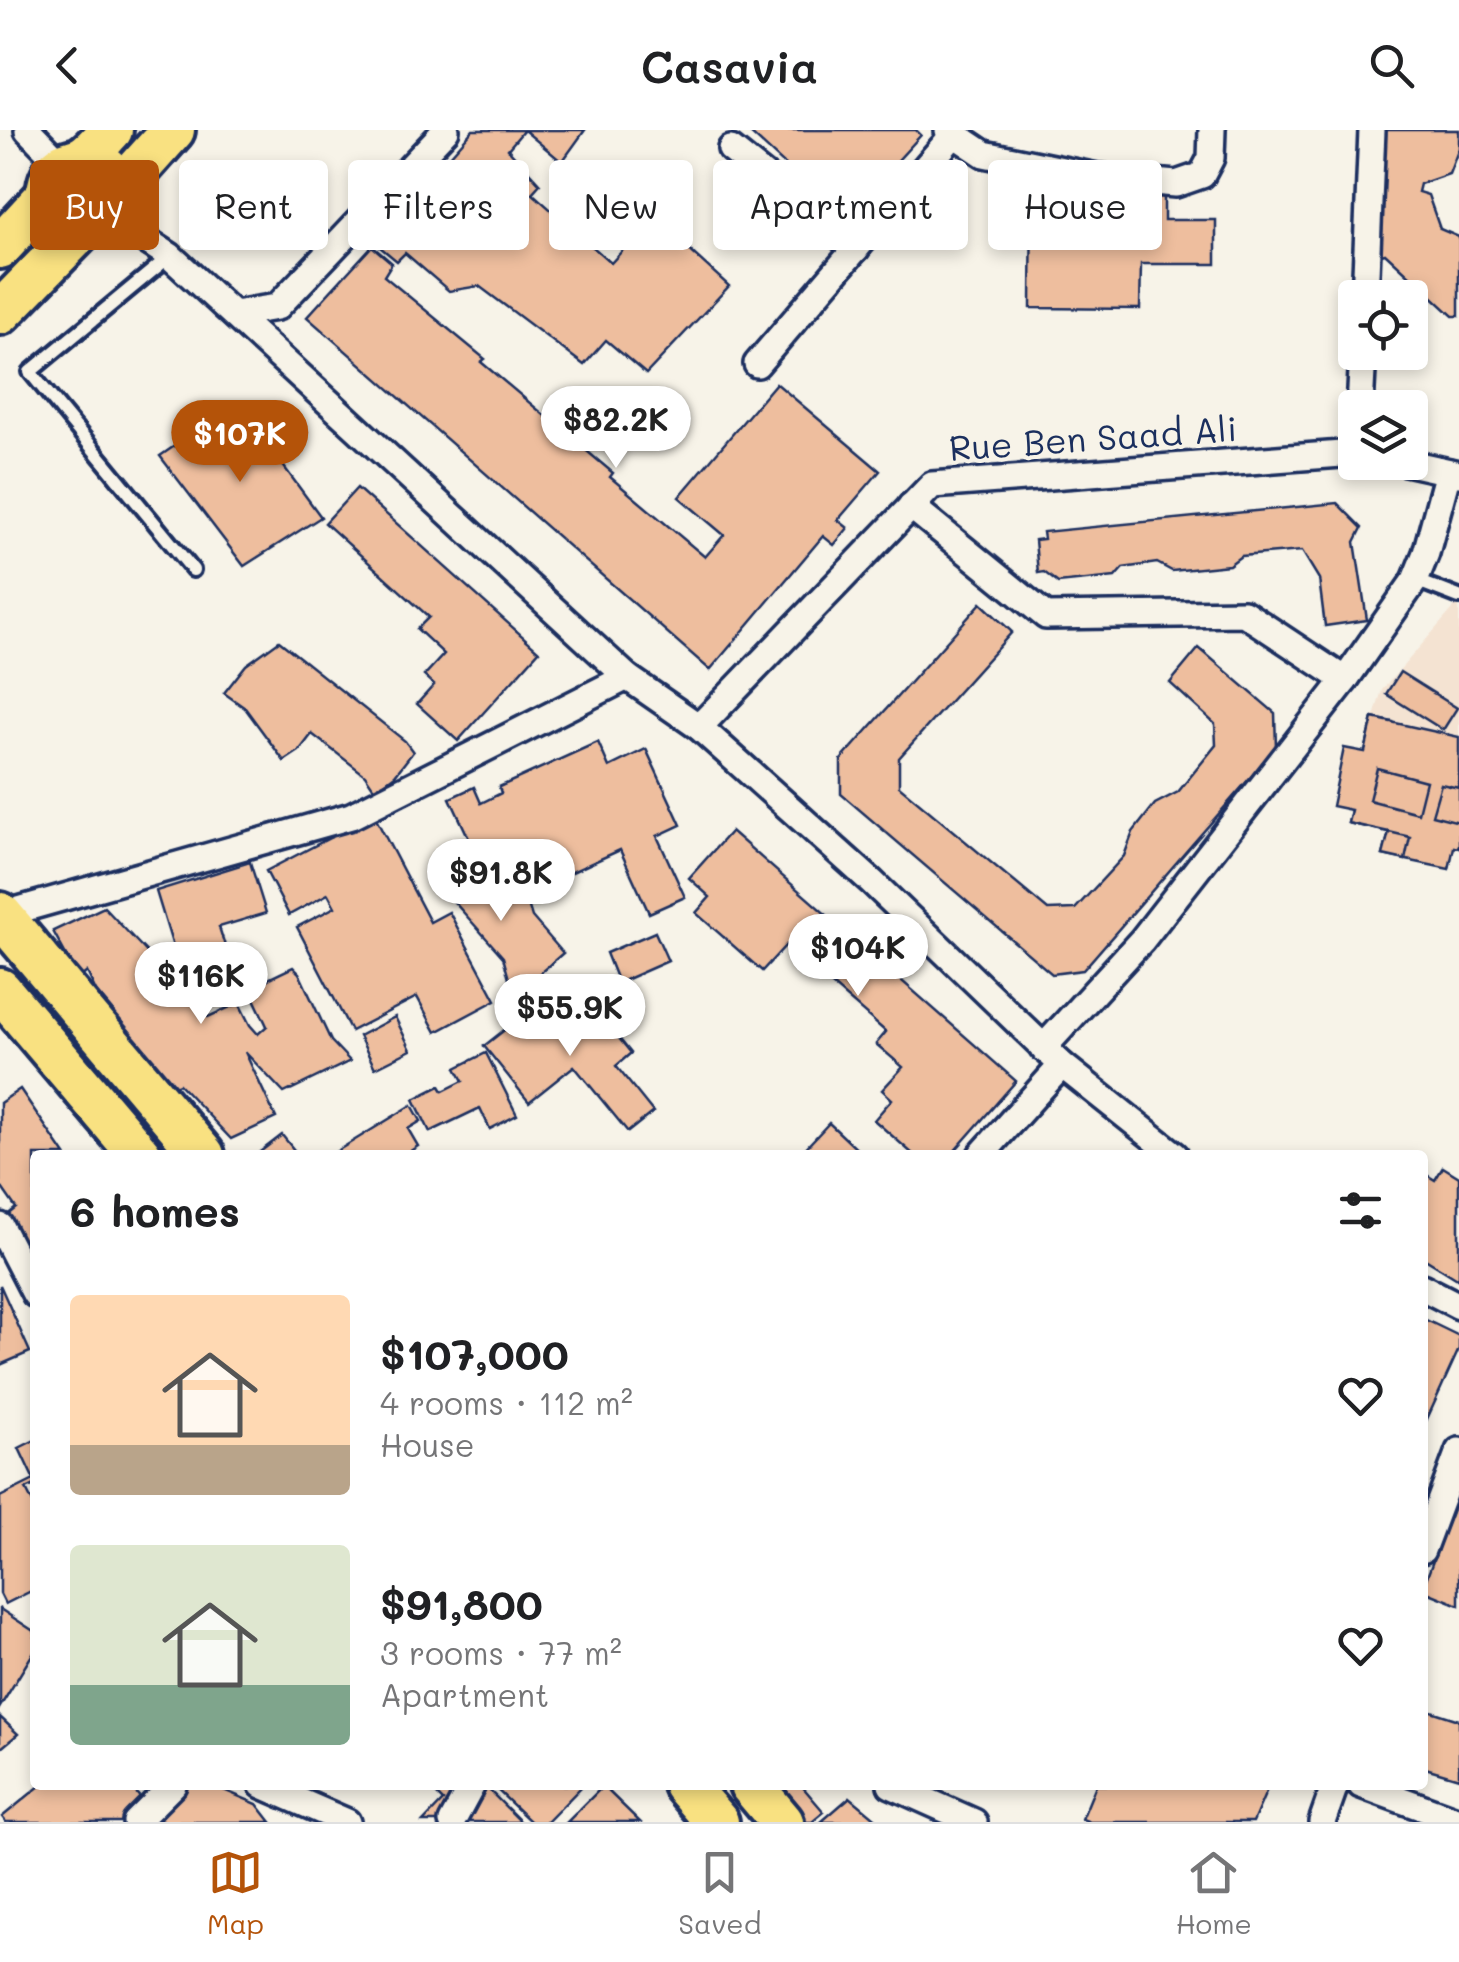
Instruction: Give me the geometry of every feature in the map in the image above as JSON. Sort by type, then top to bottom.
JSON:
[{"type":"highway","points":[[147,160],[173,130]]},
{"type":"highway","points":[[0,247],[30,213]]},
{"type":"highway","points":[[0,312],[63,250]]},
{"type":"highway","points":[[1,914],[199,1150]]},
{"type":"highway","points":[[0,990],[136,1150]]},
{"type":"highway","points":[[689,1790],[717,1822]]},
{"type":"highway","points":[[755,1790],[782,1822]]},
{"type":"street","points":[[28,130],[73,160]]},
{"type":"street","points":[[234,314],[278,307],[446,130]]},
{"type":"street","points":[[928,160],[951,132],[984,154],[1097,177],[1176,184],[1202,175],[1211,158],[1212,130]]},
{"type":"street","points":[[1366,280],[1372,130]]},
{"type":"street","points":[[731,150],[744,160]]},
{"type":"street","points":[[159,249],[627,678],[699,727],[872,882],[1052,1056],[1168,1150]]},
{"type":"street","points":[[757,364],[855,250]]},
{"type":"street","name":"Rue Ben Saad Ali","points":[[699,727],[932,485],[1338,453]]},
{"type":"street","points":[[985,1150],[1052,1056],[1345,680],[1415,580],[1453,473],[1428,467]]},
{"type":"street","points":[[911,506],[1046,616],[1244,613],[1345,680]]},
{"type":"street","points":[[1,914],[351,816],[627,678]]},
{"type":"street","points":[[0,1226],[30,1284]]},
{"type":"street","points":[[1428,1289],[1459,1306]]},
{"type":"street","points":[[1428,1534],[1459,1451]]},
{"type":"street","points":[[136,1822],[169,1790]]},
{"type":"street","points":[[273,1790],[346,1822]]},
{"type":"street","points":[[452,1822],[469,1790]]},
{"type":"street","points":[[902,1790],[974,1822]]},
{"type":"street","points":[[1322,1822],[1334,1790]]},
{"type":"street","points":[[1375,1790],[1459,1821]]},
{"type":"lane","points":[[170,256],[30,372],[194,570]]},
{"type":"lane","points":[[1415,580],[1459,597]]},
{"type":"shaded area","points":[[1459,602],[1459,736],[1374,717],[1382,690]]},
{"type":"building","points":[[473,130],[524,130],[508,149],[518,160],[446,160]]},
{"type":"building","points":[[524,130],[585,130],[560,160]]},
{"type":"building","points":[[747,130],[916,130],[921,135],[898,160],[780,160]]},
{"type":"building","points":[[1382,130],[1459,130],[1459,148],[1449,174],[1420,184],[1418,192],[1428,195],[1440,229],[1459,237],[1459,316],[1453,316],[1428,293],[1428,280],[1414,280],[1382,254],[1378,236]]},
{"type":"building","points":[[529,172],[540,184],[532,193],[549,208],[549,250],[596,250],[611,263],[623,250],[689,250],[729,286],[646,374],[606,340],[584,365],[479,286],[449,291],[405,253],[397,261],[384,250],[529,250]]},
{"type":"building","points":[[1162,184],[1164,220],[1216,220],[1216,264],[1141,264],[1140,309],[1031,308],[1031,250],[1162,250]]},
{"type":"building","points":[[368,250],[377,250],[392,263],[384,276],[485,359],[481,362],[705,557],[724,535],[679,497],[776,383],[880,471],[838,520],[848,528],[834,545],[823,536],[710,670],[307,317]]},
{"type":"building","points":[[237,403],[321,517],[244,566],[160,456]]},
{"type":"building","points":[[357,488],[539,651],[458,741],[417,704],[434,685],[424,676],[444,654],[417,629],[429,617],[325,523]]},
{"type":"building","points":[[1337,503],[1362,528],[1355,542],[1367,620],[1325,626],[1319,579],[1302,551],[1241,556],[1229,565],[1172,571],[1157,563],[1123,568],[1115,577],[1058,583],[1044,572],[1038,573],[1035,540],[1044,539],[1043,532]]},
{"type":"building","points":[[981,603],[1012,632],[899,758],[899,786],[1048,910],[1075,909],[1124,856],[1133,832],[1155,804],[1178,792],[1216,745],[1215,724],[1170,683],[1199,648],[1275,713],[1276,748],[1083,970],[1052,974],[841,794],[841,760]]},
{"type":"building","points":[[279,641],[405,741],[413,752],[395,775],[375,790],[365,775],[312,734],[299,751],[284,761],[245,708],[224,693],[246,665]]},
{"type":"building","points":[[1400,672],[1457,708],[1443,730],[1386,694]]},
{"type":"building","points":[[1373,718],[1393,722],[1388,744],[1459,760],[1459,848],[1348,823]]},
{"type":"building","points":[[1373,718],[1459,737],[1459,848],[1454,847],[1449,869],[1383,855],[1389,832],[1348,823],[1351,810],[1332,806],[1344,748],[1365,752]]},
{"type":"building","points":[[598,742],[609,767],[646,749],[681,825],[657,836],[685,897],[649,913],[620,850],[513,899],[500,871],[487,877],[450,798],[474,787],[481,803],[501,793],[499,787]]},
{"type":"building","points":[[1377,768],[1426,781],[1418,813],[1369,800]]},
{"type":"building","points":[[1441,784],[1459,788],[1459,822],[1432,815]]},
{"type":"building","points":[[374,815],[430,922],[449,912],[496,1000],[436,1032],[417,997],[351,1031],[297,927],[335,907],[328,894],[289,915],[266,871]]},
{"type":"building","points":[[731,831],[1016,1081],[955,1150],[908,1150],[874,1120],[892,1099],[882,1090],[903,1067],[876,1044],[886,1032],[786,945],[762,971],[696,913],[710,897],[689,878]]},
{"type":"building","points":[[1389,832],[1410,837],[1405,860],[1383,855]]},
{"type":"building","points":[[250,862],[266,913],[219,927],[233,971],[185,986],[156,891]]},
{"type":"building","points":[[467,862],[480,876],[486,896],[498,892],[510,907],[527,901],[532,917],[563,953],[524,987],[512,990],[503,957],[430,873]]},
{"type":"building","points":[[104,907],[208,1017],[239,1003],[258,1034],[267,1026],[249,988],[293,967],[331,1041],[350,1061],[284,1093],[245,1052],[276,1118],[231,1139],[179,1084],[158,1094],[108,1017],[87,972],[79,979],[53,931]]},
{"type":"building","points":[[655,932],[668,961],[618,983],[606,953]]},
{"type":"building","points":[[586,998],[631,1053],[616,1066],[653,1112],[628,1132],[574,1066],[529,1102],[484,1046],[531,1009],[547,1029]]},
{"type":"building","points":[[395,1017],[411,1050],[375,1068],[359,1036]]},
{"type":"building","points":[[486,1053],[517,1115],[490,1129],[480,1108],[430,1132],[414,1099],[440,1086],[443,1091],[463,1081],[456,1068]]},
{"type":"building","points":[[20,1089],[62,1150],[30,1150],[30,1265],[1,1220],[16,1208],[0,1185],[0,1103]]},
{"type":"building","points":[[412,1105],[421,1121],[408,1129],[418,1146],[412,1150],[339,1150]]},
{"type":"building","points":[[829,1123],[858,1150],[804,1150]]},
{"type":"building","points":[[282,1135],[294,1150],[262,1150]]},
{"type":"building","points":[[1443,1167],[1459,1177],[1459,1280],[1428,1261],[1428,1176],[1435,1180]]},
{"type":"building","points":[[0,1285],[30,1352],[0,1365]]},
{"type":"building","points":[[1428,1321],[1459,1336],[1459,1349],[1428,1417]]},
{"type":"building","points":[[30,1442],[30,1471],[19,1448]]},
{"type":"building","points":[[30,1482],[26,1489],[30,1497],[30,1592],[5,1604],[0,1594],[0,1497]]},
{"type":"building","points":[[1459,1492],[1459,1605],[1428,1592],[1428,1574]]},
{"type":"building","points":[[0,1609],[30,1629],[30,1658],[0,1707]]},
{"type":"building","points":[[1428,1710],[1459,1720],[1459,1778],[1428,1769]]},
{"type":"building","points":[[0,1717],[18,1734],[0,1749]]},
{"type":"building","points":[[35,1790],[134,1790],[145,1804],[123,1822],[6,1822],[2,1817]]},
{"type":"building","points":[[183,1790],[224,1790],[257,1804],[271,1822],[159,1822],[168,1801]]},
{"type":"building","points":[[432,1790],[489,1790],[521,1822],[423,1822],[443,1801]]},
{"type":"building","points":[[497,1790],[578,1790],[547,1822],[531,1822]]},
{"type":"building","points":[[599,1790],[607,1790],[640,1822],[567,1822]]},
{"type":"building","points":[[772,1790],[805,1790],[824,1812],[812,1822],[788,1822]]},
{"type":"building","points":[[1094,1790],[1267,1790],[1253,1822],[1082,1819]]},
{"type":"building","points":[[850,1797],[880,1822],[821,1822]]}]
